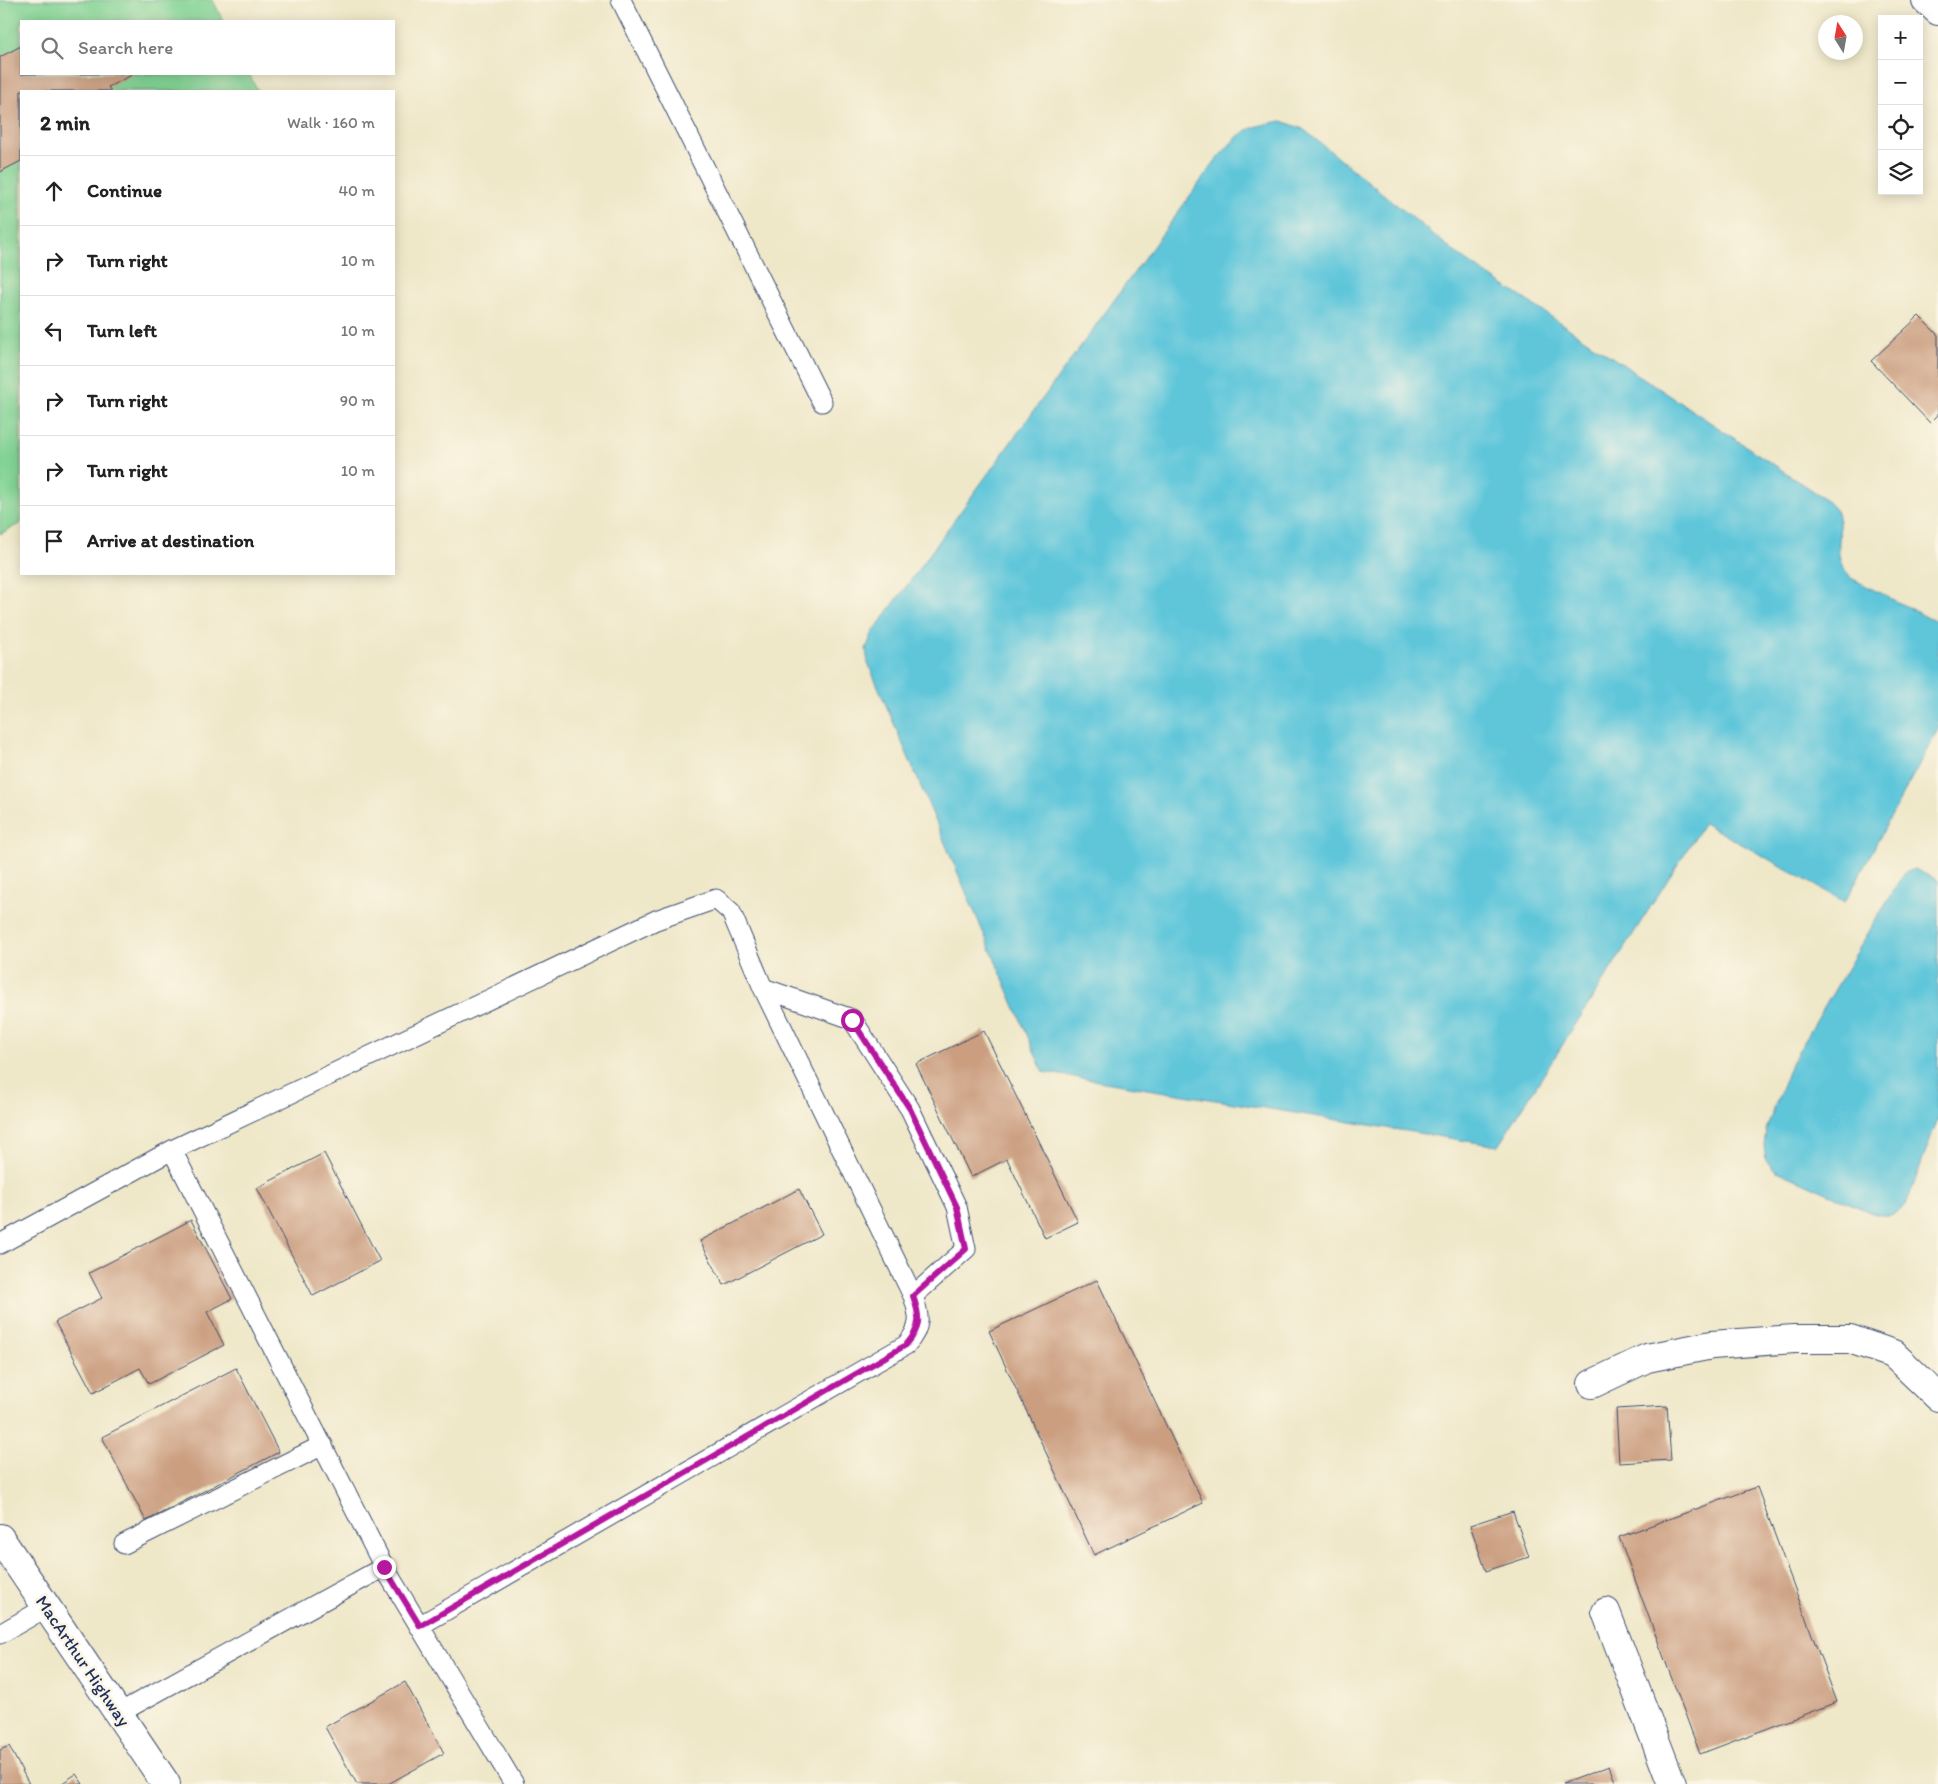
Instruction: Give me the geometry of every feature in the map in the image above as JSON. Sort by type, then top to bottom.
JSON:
[{"type":"main road","points":[[1926,0],[1938,11]]},
{"type":"main road","points":[[1592,1384],[1647,1358],[1712,1345],[1794,1339],[1850,1339],[1893,1354],[1938,1397]]},
{"type":"main road","name":"MacArthur Highway","points":[[0,1538],[166,1784]]},
{"type":"main road","points":[[1606,1612],[1672,1784]]},
{"type":"lane","points":[[621,0],[822,402]]},
{"type":"lane","points":[[0,1244],[172,1150],[656,920],[716,899],[731,912],[763,988],[913,1296],[920,1315],[913,1336],[906,1345],[420,1626]]},
{"type":"lane","points":[[763,988],[852,1020],[914,1118],[957,1207],[966,1249],[913,1296]]},
{"type":"lane","points":[[172,1150],[384,1567],[514,1784]]},
{"type":"lane","points":[[124,1544],[323,1445]]},
{"type":"lane","points":[[119,1714],[384,1567]]},
{"type":"lane","points":[[0,1634],[47,1607]]},
{"type":"green space","points":[[0,0],[213,0],[223,20],[20,20],[20,75],[250,75],[257,90],[20,90],[20,524],[0,534]]},
{"type":"water","points":[[1282,121],[1303,129],[1461,257],[1824,498],[1837,513],[1839,522],[1839,554],[1844,570],[1851,578],[1938,623],[1938,729],[1845,902],[1704,823],[1498,1146],[1043,1072],[868,663],[866,649],[873,632],[1216,160],[1244,132],[1258,126]]},
{"type":"water","points":[[1914,869],[1938,880],[1938,1118],[1906,1205],[1891,1215],[1882,1215],[1872,1213],[1775,1170],[1766,1161],[1764,1146],[1766,1130],[1791,1064],[1903,874]]},
{"type":"building","points":[[20,47],[20,75],[132,75],[108,87],[110,90],[20,90],[20,162],[0,172],[0,57]]},
{"type":"building","points":[[1919,316],[1938,335],[1938,415],[1930,423],[1871,361]]},
{"type":"building","points":[[984,1031],[1078,1222],[1045,1238],[1007,1159],[971,1177],[916,1064]]},
{"type":"building","points":[[324,1153],[380,1261],[313,1296],[257,1188]]},
{"type":"building","points":[[799,1189],[822,1234],[724,1285],[700,1241]]},
{"type":"building","points":[[191,1220],[232,1299],[207,1312],[224,1345],[149,1384],[140,1368],[93,1393],[55,1322],[102,1298],[89,1273]]},
{"type":"building","points":[[1097,1280],[1203,1503],[1094,1555],[989,1331]]},
{"type":"building","points":[[236,1368],[279,1452],[146,1521],[102,1437]]},
{"type":"building","points":[[1667,1406],[1671,1460],[1619,1463],[1616,1409]]},
{"type":"building","points":[[1757,1487],[1837,1702],[1700,1754],[1619,1537]]},
{"type":"building","points":[[1513,1511],[1529,1557],[1486,1571],[1470,1525]]},
{"type":"building","points":[[405,1682],[444,1753],[388,1784],[357,1784],[325,1727]]},
{"type":"building","points":[[9,1746],[29,1784],[0,1784],[0,1750]]},
{"type":"building","points":[[1609,1766],[1616,1784],[1562,1784]]},
{"type":"building","points":[[76,1774],[83,1784],[61,1784]]},
{"type":"route","points":[[384,1567],[420,1626],[906,1345],[913,1336],[920,1315],[913,1296],[966,1249],[957,1207],[910,1109],[852,1020]]}]
